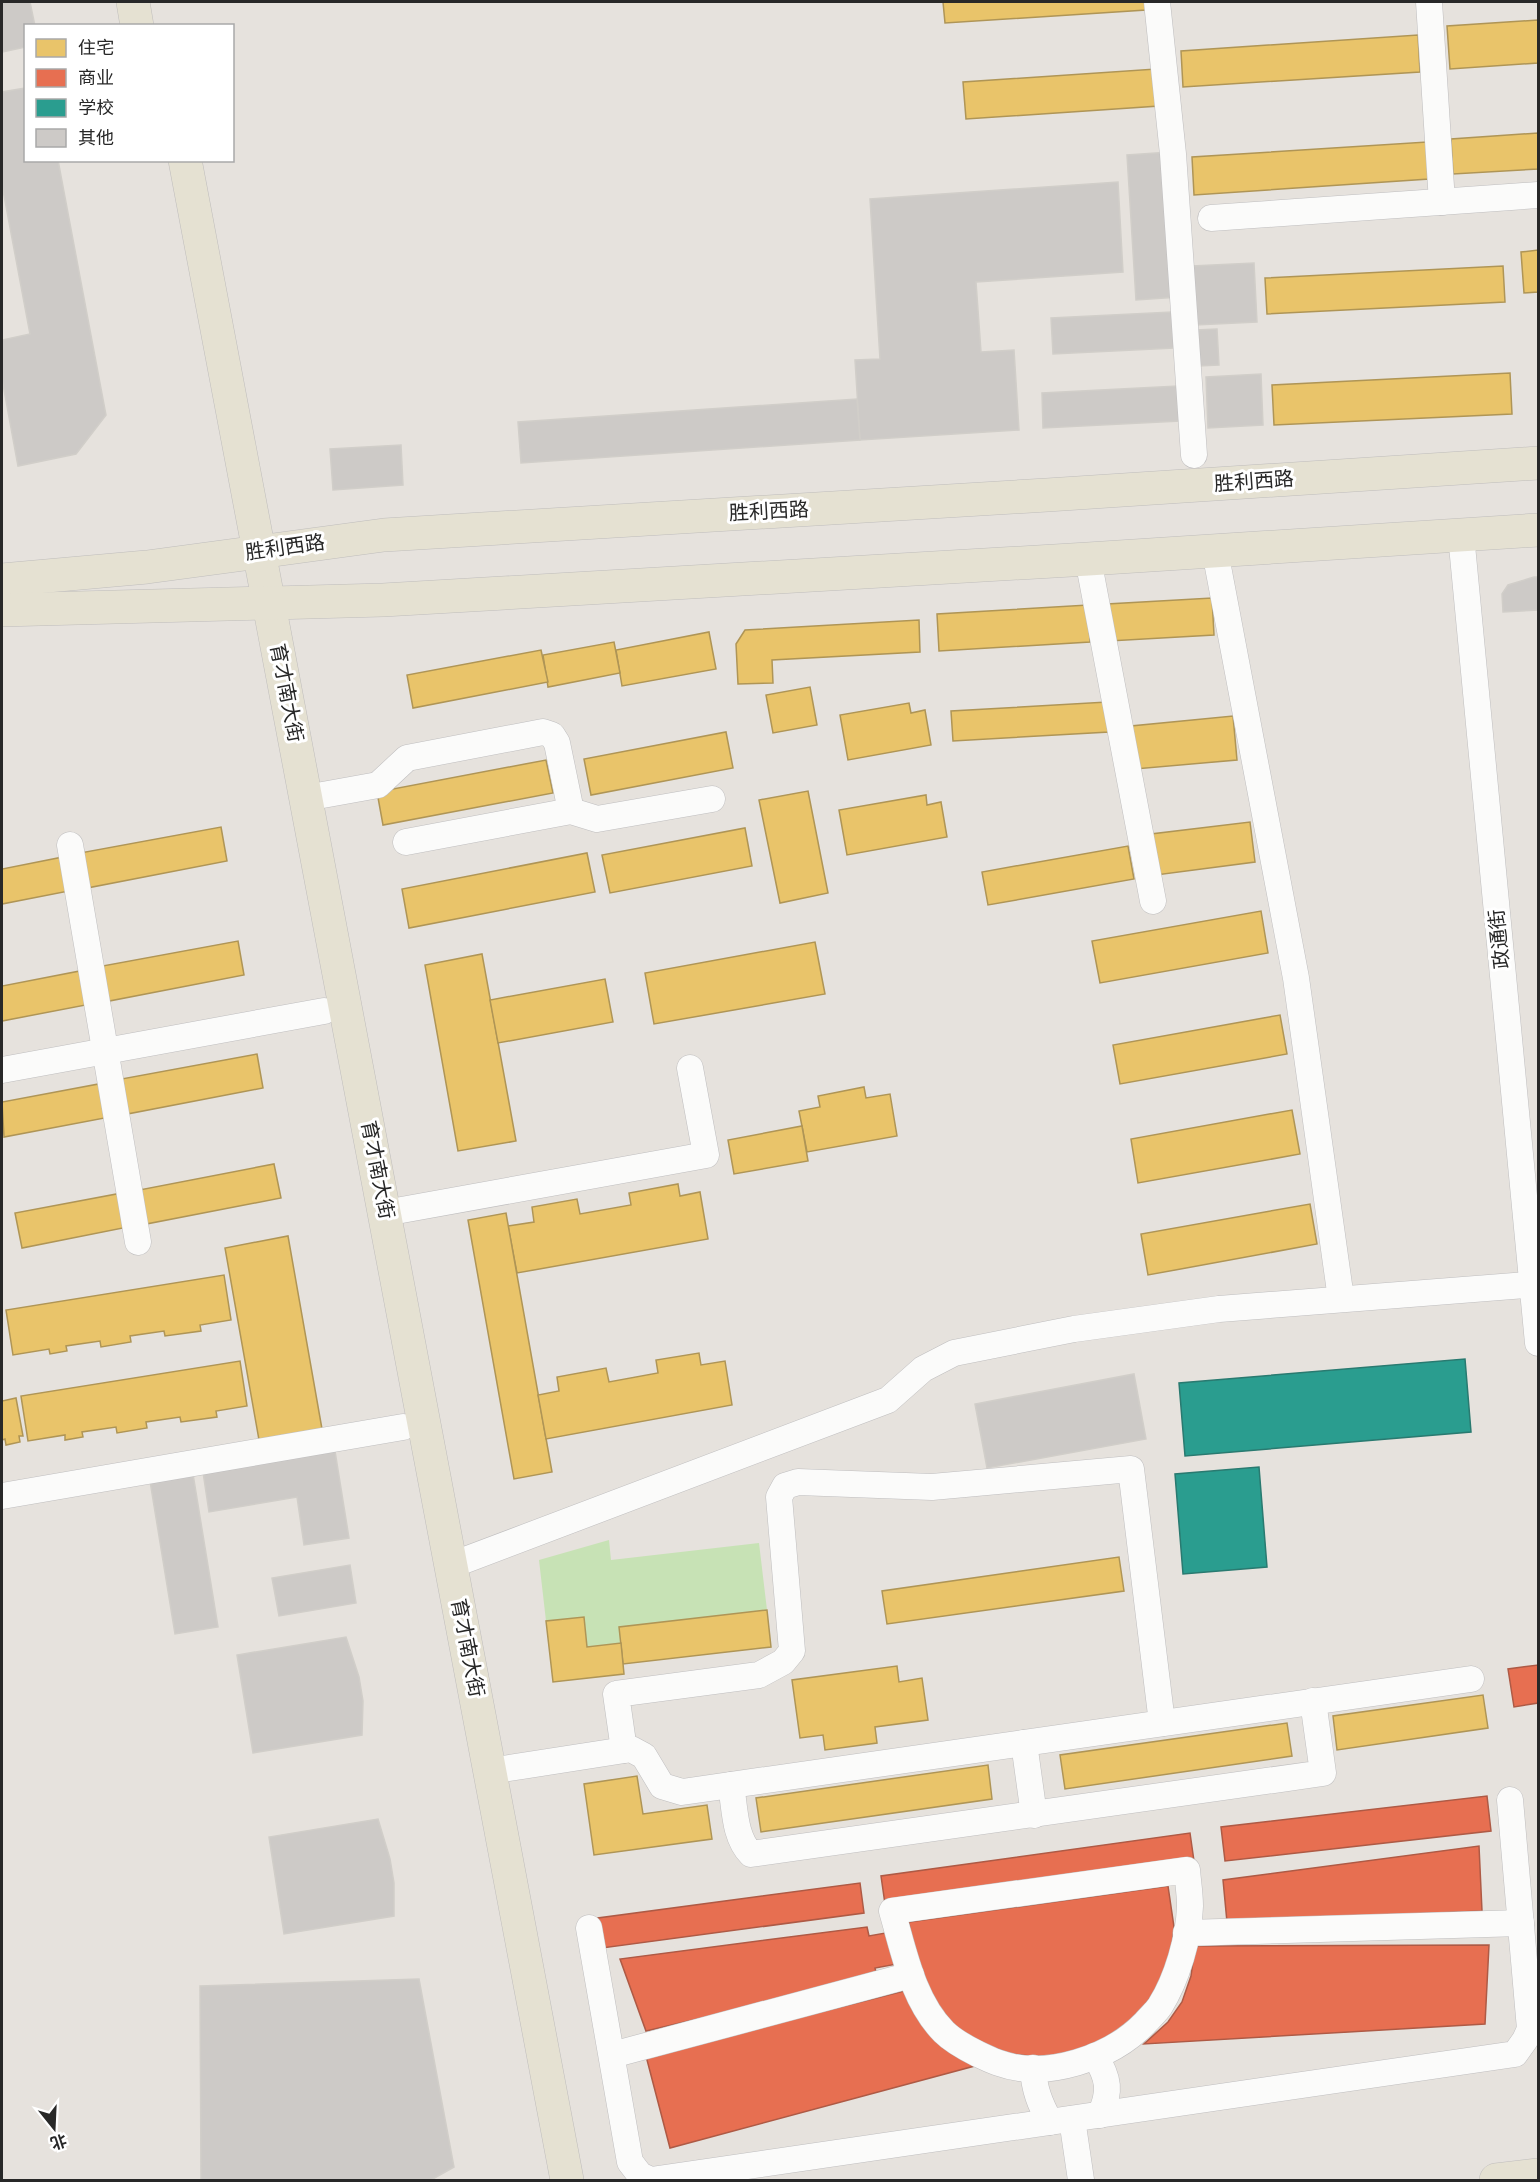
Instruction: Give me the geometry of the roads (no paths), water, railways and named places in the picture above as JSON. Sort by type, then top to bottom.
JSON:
[{"type":"main road","points":[[133,2],[137,24]]},
{"type":"main road","points":[[155,2],[160,24]]},
{"type":"main road","name":"育才南大街","points":[[163,162],[258,603],[324,1011],[544,2181]]},
{"type":"main road","name":"育才南大街","points":[[185,162],[248,553]]},
{"type":"main road","name":"胜利西路","points":[[2,580],[147,567],[384,535],[1539,463]]},
{"type":"main road","points":[[2,610],[383,600],[1539,530]]},
{"type":"main road","name":"育才南大街","points":[[258,603],[306,798],[567,2181]]},
{"type":"main road","points":[[1496,2181],[1539,2175]]},
{"type":"street","points":[[1156,2],[1173,154],[1194,454]]},
{"type":"street","points":[[1429,2],[1442,202]]},
{"type":"street","points":[[1211,218],[1539,195]]},
{"type":"street","name":"政通街","points":[[1461,535],[1536,1284],[1539,1343]]},
{"type":"street","points":[[1215,551],[1296,978],[1341,1299]]},
{"type":"street","points":[[1088,559],[1153,900]]},
{"type":"street","points":[[306,798],[378,785],[407,758],[543,732],[552,735],[557,743],[571,811]]},
{"type":"street","points":[[406,842],[571,811],[597,819],[712,799]]},
{"type":"street","points":[[70,845],[138,1242]]},
{"type":"street","points":[[2,1070],[324,1011]]},
{"type":"street","points":[[385,1213],[706,1155],[690,1068]]},
{"type":"street","points":[[452,1565],[888,1400],[923,1369],[954,1353],[1096,1326],[1219,1309],[1536,1284]]},
{"type":"street","points":[[2,1496],[403,1427]]},
{"type":"street","points":[[624,1750],[616,1694],[759,1675],[783,1662],[792,1651],[779,1497],[785,1486],[798,1482],[932,1487],[1131,1469],[1162,1723]]},
{"type":"street","points":[[490,1771],[631,1749],[644,1756],[662,1786],[682,1792],[1471,1679]]},
{"type":"street","points":[[731,1785],[740,1836],[744,1847],[751,1854],[1034,1815],[1323,1773],[1313,1701]]},
{"type":"street","points":[[1024,1743],[1034,1815]]},
{"type":"street","points":[[589,1928],[630,2162],[640,2175],[651,2180],[1515,2054],[1530,2029],[1510,1800]]},
{"type":"street","points":[[1187,1870],[1190,1906],[1186,1933],[1173,1982],[1159,2008],[1133,2035],[1111,2050],[1063,2066],[1025,2069],[999,2064],[965,2047],[944,2032],[928,2013],[911,1975],[892,1911],[1187,1870]]},
{"type":"street","points":[[1186,1933],[1521,1923]]},
{"type":"street","points":[[612,2055],[911,1975]]},
{"type":"street","points":[[1095,2056],[1107,2084],[1108,2099],[1100,2115]]},
{"type":"street","points":[[1033,2068],[1040,2105],[1061,2121],[1081,2181]]}]
